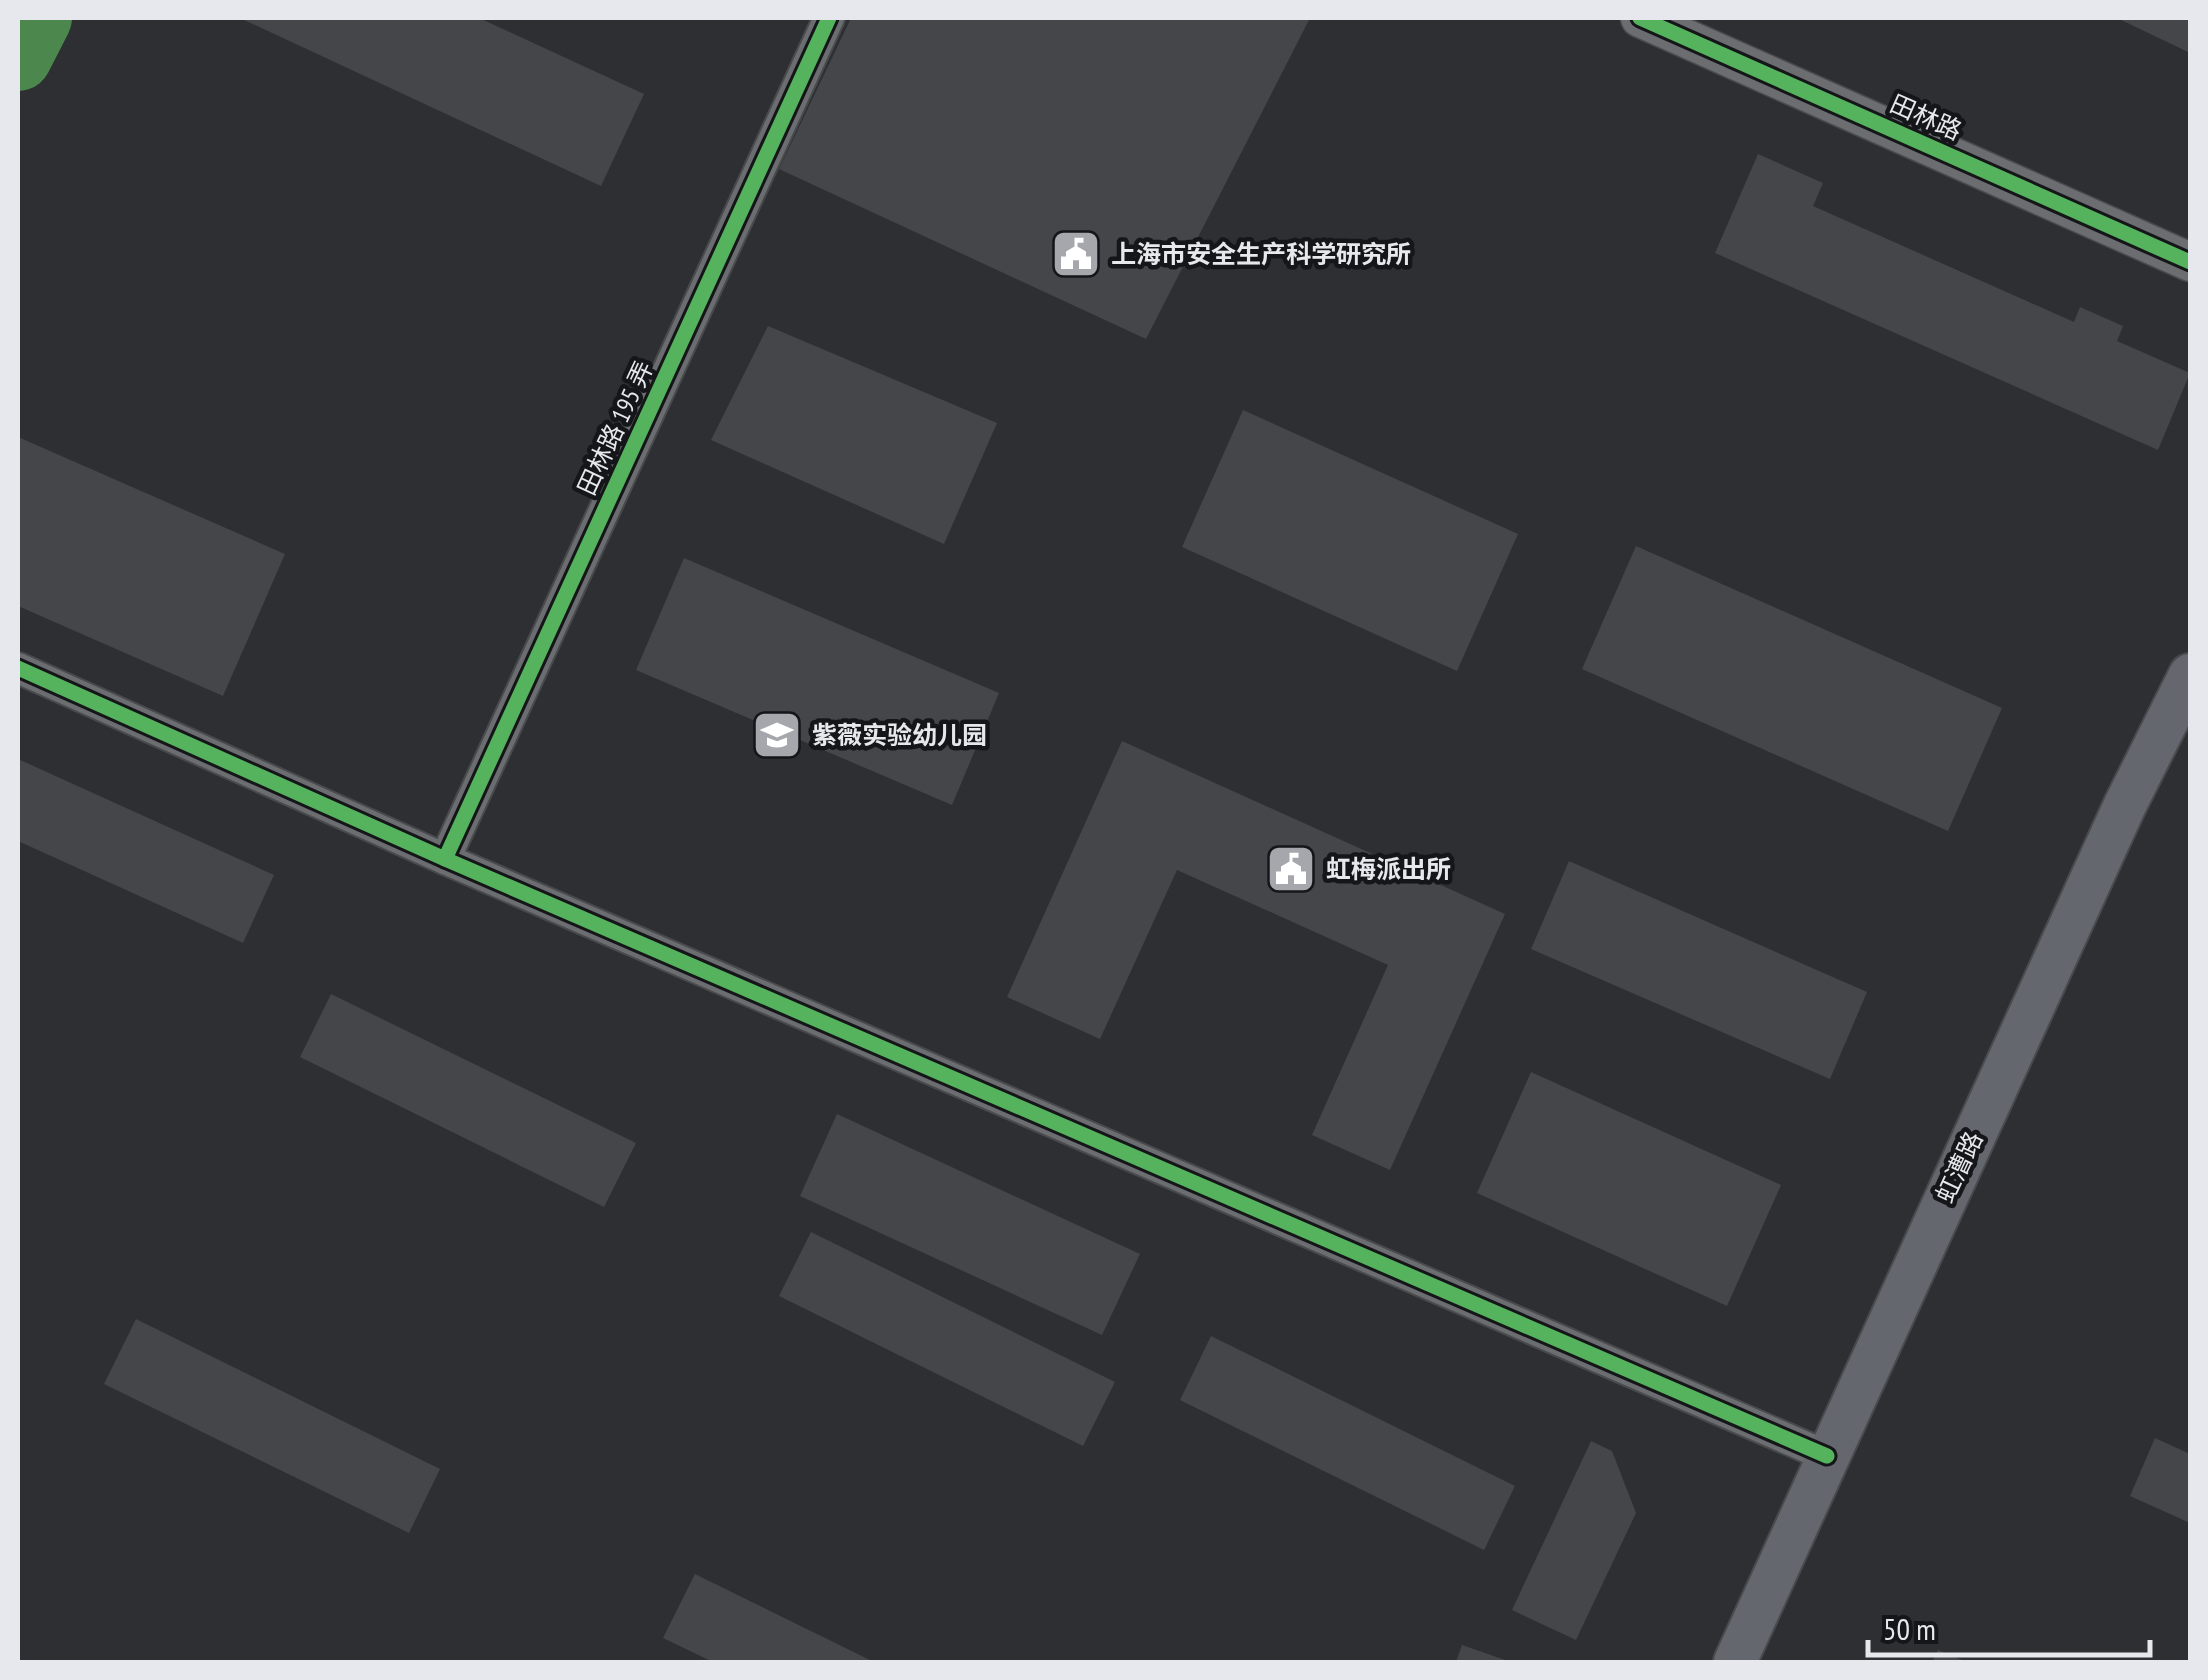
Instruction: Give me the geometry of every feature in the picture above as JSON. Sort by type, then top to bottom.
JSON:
[{"type":"main road","name":"虹漕路","points":[[1735,1662],[2125,806],[2190,675]]},
{"type":"street","name":"田林路 195 弄","points":[[446,858],[830,18]]},
{"type":"street","name":"田林路","points":[[1640,18],[2190,262]]},
{"type":"street","points":[[18,668],[446,858],[1827,1456]]},
{"type":"building","points":[[240,18],[479,18],[644,94],[601,186]]},
{"type":"building","name":"上海市安全生产科学研究所","points":[[851,18],[1310,18],[1146,339],[779,169]]},
{"type":"building","points":[[2117,18],[2190,18],[2190,53]]},
{"type":"building","points":[[1758,154],[1823,183],[1813,206],[2074,322],[2080,307],[2123,326],[2117,341],[2190,373],[2158,450],[1715,253]]},
{"type":"building","points":[[768,326],[997,423],[944,544],[711,440]]},
{"type":"building","points":[[1243,410],[1518,534],[1457,671],[1182,547]]},
{"type":"building","points":[[18,437],[285,554],[223,696],[18,606]]},
{"type":"building","points":[[1636,546],[2002,708],[1948,831],[1582,669]]},
{"type":"building","points":[[684,558],[999,693],[952,805],[636,670]]},
{"type":"building","points":[[1122,741],[1505,914],[1390,1170],[1312,1135],[1388,965],[1177,870],[1100,1039],[1007,997]]},
{"type":"building","points":[[18,759],[274,875],[243,943],[18,841]]},
{"type":"building","points":[[1569,861],[1867,992],[1830,1079],[1531,949]]},
{"type":"building","points":[[331,994],[636,1143],[604,1207],[300,1057]]},
{"type":"building","points":[[1531,1072],[1781,1185],[1727,1306],[1477,1193]]},
{"type":"building","points":[[837,1114],[1140,1254],[1102,1335],[800,1196]]},
{"type":"building","points":[[811,1232],[1115,1382],[1083,1446],[779,1296]]},
{"type":"building","points":[[136,1319],[440,1469],[409,1533],[104,1384]]},
{"type":"building","points":[[1211,1336],[1515,1486],[1484,1550],[1180,1400]]},
{"type":"building","points":[[2155,1438],[2190,1454],[2190,1523],[2130,1496]]},
{"type":"building","points":[[1591,1441],[1612,1451],[1636,1513],[1576,1640],[1512,1610]]},
{"type":"building","points":[[695,1574],[874,1662],[713,1662],[663,1638]]},
{"type":"building","points":[[1462,1645],[1511,1662],[1456,1662]]},
{"type":"building","points":[[1938,1650],[1967,1662],[1932,1662]]},
{"type":"waterway","points":[[18,57],[38,18]]},
{"type":"cycle path","points":[[445,859],[829,18]]},
{"type":"cycle path","points":[[1640,18],[2190,262]]},
{"type":"cycle path","points":[[18,668],[445,859],[1827,1456]]},
{"type":"place","name":"上海市安全生产科学研究所","points":[[1076,254]]},
{"type":"place","name":"紫薇实验幼儿园","points":[[777,735]]},
{"type":"place","name":"虹梅派出所","points":[[1291,869]]}]
